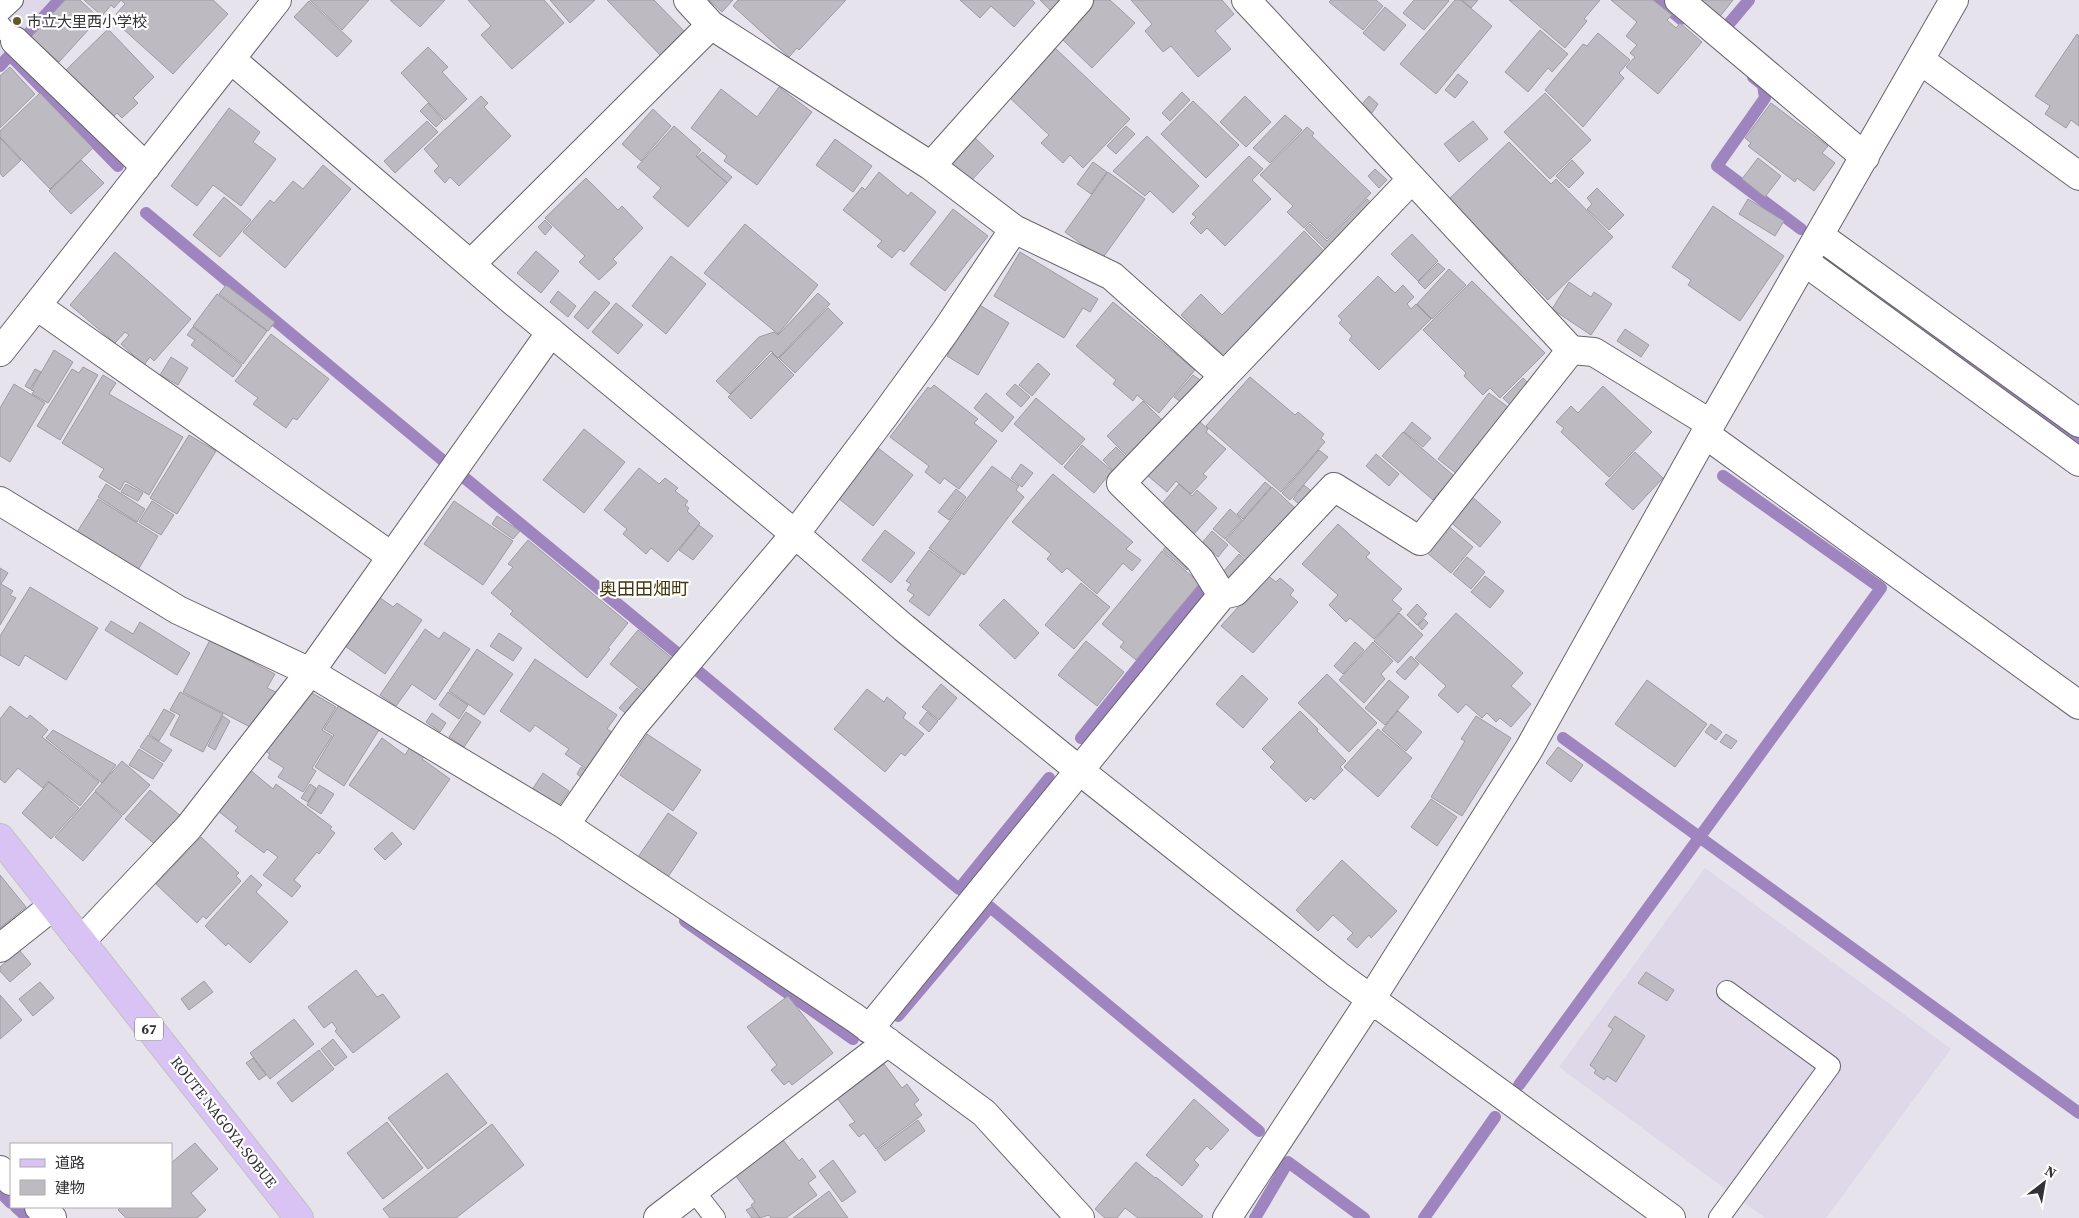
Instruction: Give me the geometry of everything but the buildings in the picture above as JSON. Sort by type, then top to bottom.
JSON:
[{"type":"main road","name":"ROUTE NAGOYA-SOBUE","points":[[0,838],[299,1218]]},
{"type":"street","points":[[0,352],[232,60],[277,0]]},
{"type":"street","points":[[688,0],[711,25],[931,166],[1014,229],[1112,276],[1224,376]]},
{"type":"street","points":[[931,166],[1079,0]]},
{"type":"street","points":[[1680,0],[1865,157]]},
{"type":"street","points":[[1227,1218],[1371,999],[1529,749],[1708,429],[1954,0]]},
{"type":"street","points":[[1259,5],[1412,179],[1571,350],[1594,352],[1708,429],[2079,705]]},
{"type":"street","points":[[471,264],[711,25]]},
{"type":"street","points":[[7,33],[146,167]]},
{"type":"street","points":[[232,60],[551,332],[795,534],[904,628],[1080,771],[1338,976],[1671,1218]]},
{"type":"street","points":[[1920,60],[2079,176]]},
{"type":"street","points":[[1222,595],[1200,560],[1121,483],[1412,179]]},
{"type":"street","points":[[565,825],[634,725],[795,534],[945,332],[1014,229]]},
{"type":"street","points":[[1820,236],[2079,423]]},
{"type":"street","points":[[1805,262],[2079,462]]},
{"type":"street","points":[[36,306],[392,556]]},
{"type":"street","points":[[81,942],[189,828],[310,672],[551,332]]},
{"type":"street","points":[[658,1218],[694,1191],[878,1035],[1080,771],[1222,595],[1235,592],[1334,487],[1420,541],[1571,350]]},
{"type":"street","points":[[0,501],[178,610],[310,672],[565,825],[878,1035],[984,1113],[1080,1218]]},
{"type":"street","points":[[0,948],[54,906]]},
{"type":"street","points":[[0,1170],[10,1180]]},
{"type":"street","points":[[41,1208],[52,1218]]},
{"type":"lane","points":[[0,12],[13,0]]},
{"type":"lane","points":[[1719,1218],[1830,1066],[1727,991]]},
{"type":"lane","points":[[694,1191],[715,1218]]},
{"type":"shaded area","name":"市立大里西小学校","points":[[0,0],[52,0],[0,58]]},
{"type":"shaded area","points":[[1705,868],[1951,1049],[1826,1218],[1765,1218],[1559,1067]]},
{"type":"waterway","points":[[29,33],[59,0]]},
{"type":"waterway","points":[[1658,0],[1681,19]]},
{"type":"waterway","points":[[1727,26],[1749,0]]},
{"type":"waterway","points":[[0,66],[10,55],[118,166]]},
{"type":"waterway","points":[[1753,77],[1763,85],[1765,98],[1717,166],[1801,229]]},
{"type":"waterway","points":[[146,213],[446,463]]},
{"type":"waterway","points":[[1827,260],[2079,443]]},
{"type":"waterway","points":[[1519,1085],[1881,588],[1723,476]]},
{"type":"waterway","points":[[466,479],[677,653]]},
{"type":"waterway","points":[[1081,738],[1202,588]]},
{"type":"waterway","points":[[698,671],[959,889],[1049,778]]},
{"type":"waterway","points":[[1563,738],[2079,1113]]},
{"type":"waterway","points":[[898,1016],[990,907],[1259,1131]]},
{"type":"waterway","points":[[685,921],[853,1039]]},
{"type":"waterway","points":[[1424,1218],[1495,1117]]},
{"type":"waterway","points":[[1255,1218],[1288,1162],[1364,1218]]},
{"type":"waterway","points":[[0,1192],[10,1202]]},
{"type":"waterway","points":[[17,1208],[28,1218]]},
{"type":"place","name":"市立大里西小学校","points":[[17,21]]},
{"type":"district","name":"奥田田畑町","points":[[644,588]]}]
